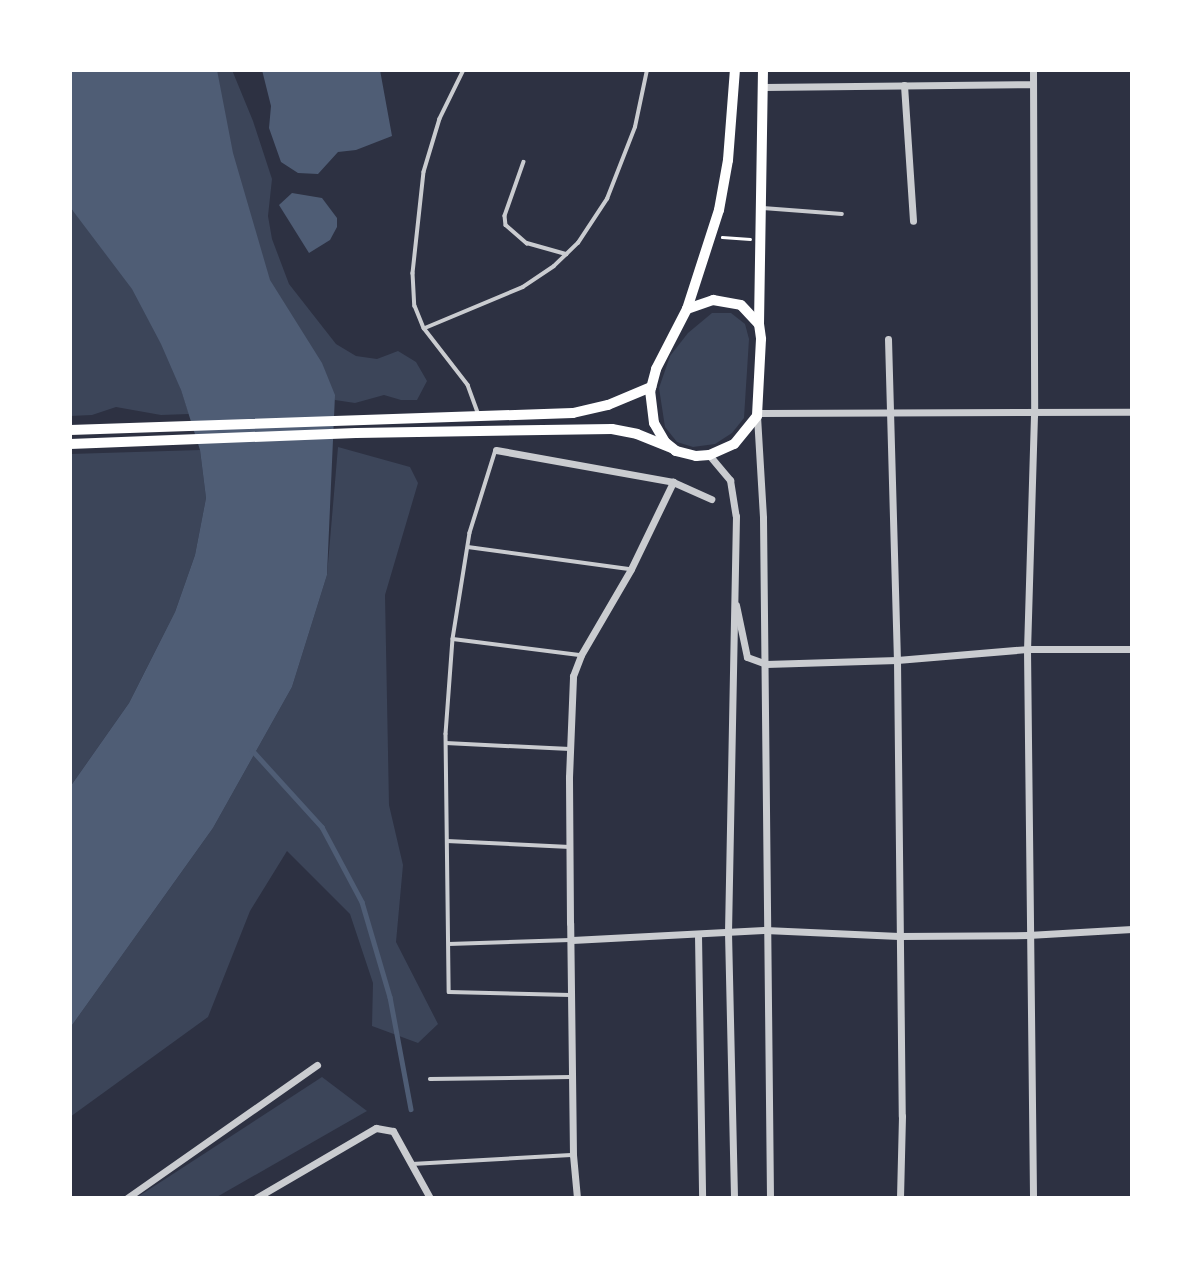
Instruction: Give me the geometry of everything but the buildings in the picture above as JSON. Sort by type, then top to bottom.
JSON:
[{"type":"main road","points":[[671,447],[654,423],[649,403],[651,387],[656,369],[687,309],[712,236],[728,160],[735,70]]},
{"type":"main road","points":[[70,444],[356,433],[612,429],[637,434],[696,456],[709,455],[734,444],[757,415],[763,70]]},
{"type":"main road","points":[[687,309],[713,300],[729,301],[749,311],[759,324]]},
{"type":"main road","points":[[70,430],[573,413],[608,405],[651,387]]},
{"type":"street","points":[[1033,70],[1034,415],[1027,649],[1028,935],[1033,1198]]},
{"type":"street","points":[[764,87],[1033,84]]},
{"type":"street","points":[[904,85],[913,221]]},
{"type":"street","points":[[888,340],[897,660],[902,1116],[900,1198]]},
{"type":"street","points":[[770,1198],[765,930],[764,518],[757,415],[892,411],[1034,415],[1132,412]]},
{"type":"street","points":[[496,450],[673,482],[711,499]]},
{"type":"street","points":[[709,455],[730,480],[734,495],[728,932],[734,1198]]},
{"type":"street","points":[[576,1198],[573,1155],[570,847],[573,676],[581,655],[631,569],[673,482]]},
{"type":"street","points":[[734,597],[747,657],[766,664],[897,660],[1027,649],[1132,649]]},
{"type":"street","points":[[572,940],[765,930],[899,936],[1028,935],[1132,929]]},
{"type":"street","points":[[698,935],[702,1198]]},
{"type":"street","points":[[127,1198],[317,1065]]},
{"type":"street","points":[[256,1198],[376,1128],[393,1131],[430,1198]]},
{"type":"street","points":[[272,1189],[277,1198]]},
{"type":"lane","points":[[464,70],[440,119],[424,172],[413,273],[415,306],[424,328],[468,385],[479,415]]},
{"type":"lane","points":[[424,328],[523,287],[567,255],[602,210],[635,127],[647,70]]},
{"type":"lane","points":[[524,162],[505,216],[506,225],[527,243],[567,255]]},
{"type":"lane","points":[[761,208],[842,214]]},
{"type":"lane","points":[[496,450],[468,547],[453,639],[446,743],[449,992],[572,995]]},
{"type":"lane","points":[[468,547],[631,569]]},
{"type":"lane","points":[[453,639],[581,655]]},
{"type":"lane","points":[[446,743],[570,749]]},
{"type":"lane","points":[[447,841],[570,847]]},
{"type":"lane","points":[[449,944],[572,940]]},
{"type":"lane","points":[[430,1079],[572,1077]]},
{"type":"lane","points":[[412,1164],[573,1155]]},
{"type":"path","points":[[712,236],[761,240]]},
{"type":"shaded area","points":[[70,70],[217,70],[233,153],[270,280],[322,363],[335,395],[327,575],[292,687],[213,828],[70,1028],[70,787],[129,703],[175,612],[195,555],[206,498],[200,450],[181,390],[161,344],[132,289],[70,207]]},
{"type":"shaded area","points":[[209,70],[232,70],[253,121],[272,179],[268,216],[272,239],[289,284],[336,344],[356,356],[377,359],[398,351],[416,362],[427,381],[417,400],[401,400],[384,395],[355,403],[335,400],[273,313]]},
{"type":"shaded area","points":[[262,70],[380,70],[392,136],[356,150],[338,152],[318,174],[298,173],[281,162],[269,128],[271,106]]},
{"type":"shaded area","points":[[292,193],[322,198],[337,218],[337,227],[330,240],[309,253],[279,205]]},
{"type":"shaded area","points":[[70,209],[77,213],[150,295],[189,414],[161,415],[116,407],[92,415],[70,416]]},
{"type":"shaded area","points":[[712,313],[731,313],[745,324],[749,339],[744,418],[732,433],[715,444],[693,447],[677,442],[665,427],[659,388],[670,356],[688,333]]},
{"type":"shaded area","points":[[338,447],[410,467],[418,483],[385,595],[389,805],[403,865],[396,942],[438,1024],[418,1043],[372,1026],[373,983],[350,914],[287,851],[250,911],[208,1017],[70,1117],[70,1028],[213,828],[292,687],[327,575]]},
{"type":"shaded area","points":[[200,450],[206,498],[195,555],[175,612],[129,703],[70,787],[70,454]]},
{"type":"shaded area","points":[[322,1077],[367,1111],[215,1198],[136,1198]]},
{"type":"waterway","points":[[252,750],[322,827],[362,902],[390,997],[411,1109]]}]
